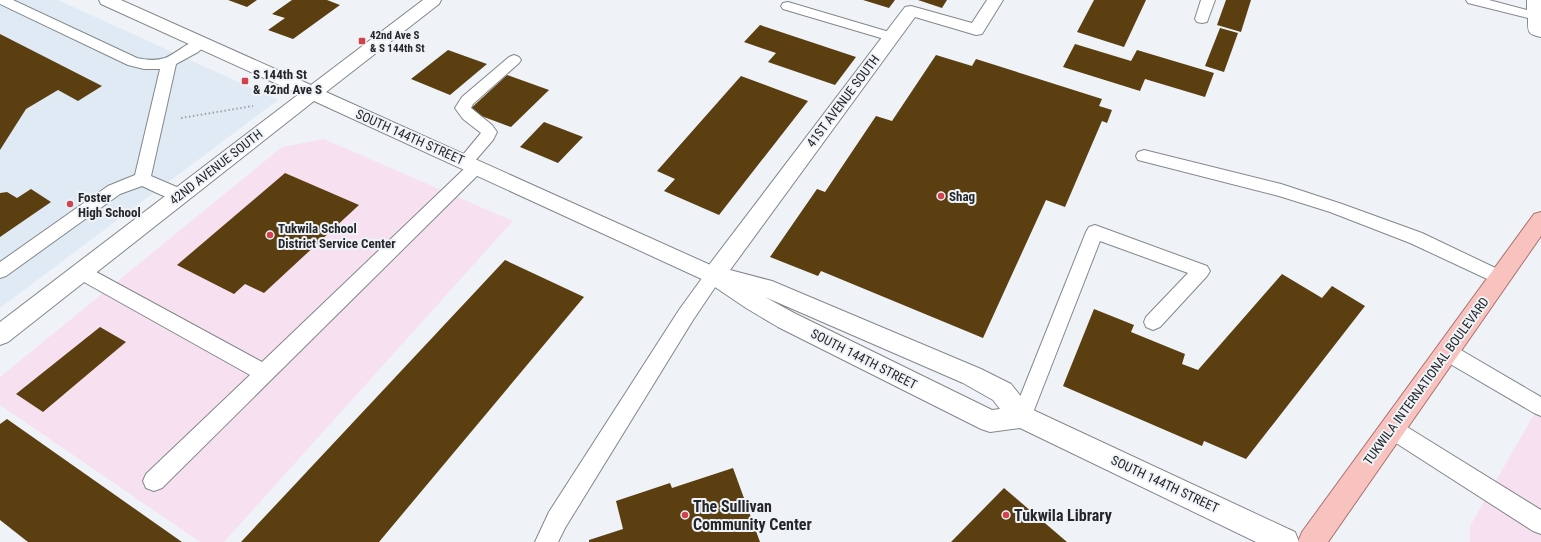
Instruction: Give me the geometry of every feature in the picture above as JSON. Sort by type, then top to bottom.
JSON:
[{"type":"main road","name":"TUKWILA INTERNATIONAL BOULEVARD","points":[[1312,542],[1541,220]]},
{"type":"street","name":"SOUTH 144TH STREET","points":[[107,0],[313,92],[714,275],[754,302],[786,320],[970,412],[990,420],[1022,417]]},
{"type":"street","name":"42ND AVENUE SOUTH","points":[[0,335],[433,0]]},
{"type":"street","name":"41ST AVENUE SOUTH","points":[[714,275],[911,11],[976,30],[995,0]]},
{"type":"street","name":"SOUTH 144TH STREET","points":[[714,275],[764,287],[972,376],[1002,392],[1022,417],[1285,542]]},
{"type":"lane","points":[[2,0],[133,62],[146,65],[160,65],[169,63],[202,43]]},
{"type":"lane","points":[[1202,19],[1208,0]]},
{"type":"lane","points":[[1473,0],[1534,16]]},
{"type":"lane","points":[[1534,0],[1535,31],[1541,33]]},
{"type":"lane","points":[[788,6],[891,37]]},
{"type":"lane","points":[[154,481],[264,373],[471,164],[489,132],[486,128],[466,114],[463,108],[467,101],[514,60]]},
{"type":"lane","points":[[142,179],[169,63]]},
{"type":"lane","points":[[1144,156],[1281,190],[1336,208],[1416,238],[1500,278]]},
{"type":"lane","points":[[0,271],[114,190],[142,179],[180,195]]},
{"type":"lane","points":[[1022,417],[1095,232],[1201,271],[1153,322]]},
{"type":"lane","points":[[81,272],[264,373]]},
{"type":"lane","points":[[546,542],[557,520],[686,315],[714,275]]},
{"type":"lane","points":[[1447,352],[1541,407]]},
{"type":"lane","points":[[1392,428],[1541,523]]},
{"type":"path","points":[[155,123],[260,105]]},
{"type":"shaded area","name":"Foster High School","points":[[0,0],[58,0],[278,100],[0,308]]},
{"type":"shaded area","points":[[324,139],[513,221],[224,542],[200,542],[0,405],[0,377],[282,147]]},
{"type":"shaded area","points":[[1541,402],[1541,542],[1470,542],[1470,526]]},
{"type":"building","points":[[228,0],[257,0],[247,7]]},
{"type":"building","points":[[292,0],[327,0],[340,5],[293,39],[268,30],[285,18],[272,14]]},
{"type":"building","points":[[863,0],[895,0],[889,8]]},
{"type":"building","points":[[918,0],[947,0],[942,8]]},
{"type":"building","points":[[1094,0],[1146,0],[1124,47],[1077,32]]},
{"type":"building","points":[[1226,0],[1251,0],[1241,32],[1217,25]]},
{"type":"building","points":[[760,25],[856,57],[835,85],[768,62],[776,53],[744,42]]},
{"type":"building","points":[[1220,28],[1238,33],[1224,72],[1205,66]]},
{"type":"building","points":[[0,34],[102,86],[78,101],[58,90],[26,109],[0,150]]},
{"type":"building","points":[[1075,44],[1131,61],[1137,50],[1214,73],[1205,97],[1145,79],[1140,91],[1063,67]]},
{"type":"building","points":[[448,50],[487,64],[450,95],[411,79]]},
{"type":"building","name":"Shag","points":[[936,55],[972,66],[976,59],[1102,99],[1099,106],[1112,110],[1107,123],[1102,121],[1065,207],[1046,200],[983,338],[821,271],[818,276],[770,257],[817,189],[825,192],[876,116],[892,121]]},
{"type":"building","points":[[507,75],[549,90],[511,127],[468,111]]},
{"type":"building","points":[[741,76],[808,101],[719,215],[664,191],[675,179],[657,171]]},
{"type":"building","points":[[544,122],[583,137],[558,163],[520,147]]},
{"type":"building","name":"Tukwila School District Service Center","points":[[285,173],[359,205],[264,293],[245,284],[234,294],[177,265]]},
{"type":"building","points":[[31,189],[51,202],[0,237],[0,193],[7,192],[17,198]]},
{"type":"building","points":[[505,260],[584,297],[379,542],[241,542]]},
{"type":"building","points":[[1282,274],[1322,298],[1332,286],[1365,306],[1246,459],[1204,441],[1202,446],[1063,386],[1094,309],[1134,325],[1131,332],[1185,354],[1182,364],[1198,370]]},
{"type":"building","points":[[100,327],[126,342],[43,412],[16,394]]},
{"type":"building","points":[[7,419],[182,542],[28,542],[0,520],[0,424]]},
{"type":"building","name":"The Sullivan Community Center","points":[[733,468],[760,542],[589,542],[589,540],[623,529],[616,501],[670,483],[672,488]]},
{"type":"building","name":"Tukwila Library","points":[[1004,488],[1067,542],[951,542]]},
{"type":"place","name":"42nd Ave S & S 144th St","points":[[362,41]]},
{"type":"place","name":"S 144th St & 42nd Ave S","points":[[245,81]]},
{"type":"place","name":"Shag","points":[[941,196]]},
{"type":"place","name":"Foster High School","points":[[70,204]]},
{"type":"place","name":"Tukwila School District Service Center","points":[[270,235]]},
{"type":"place","name":"The Sullivan Community Center","points":[[685,515]]},
{"type":"place","name":"Tukwila Library","points":[[1006,515]]}]
